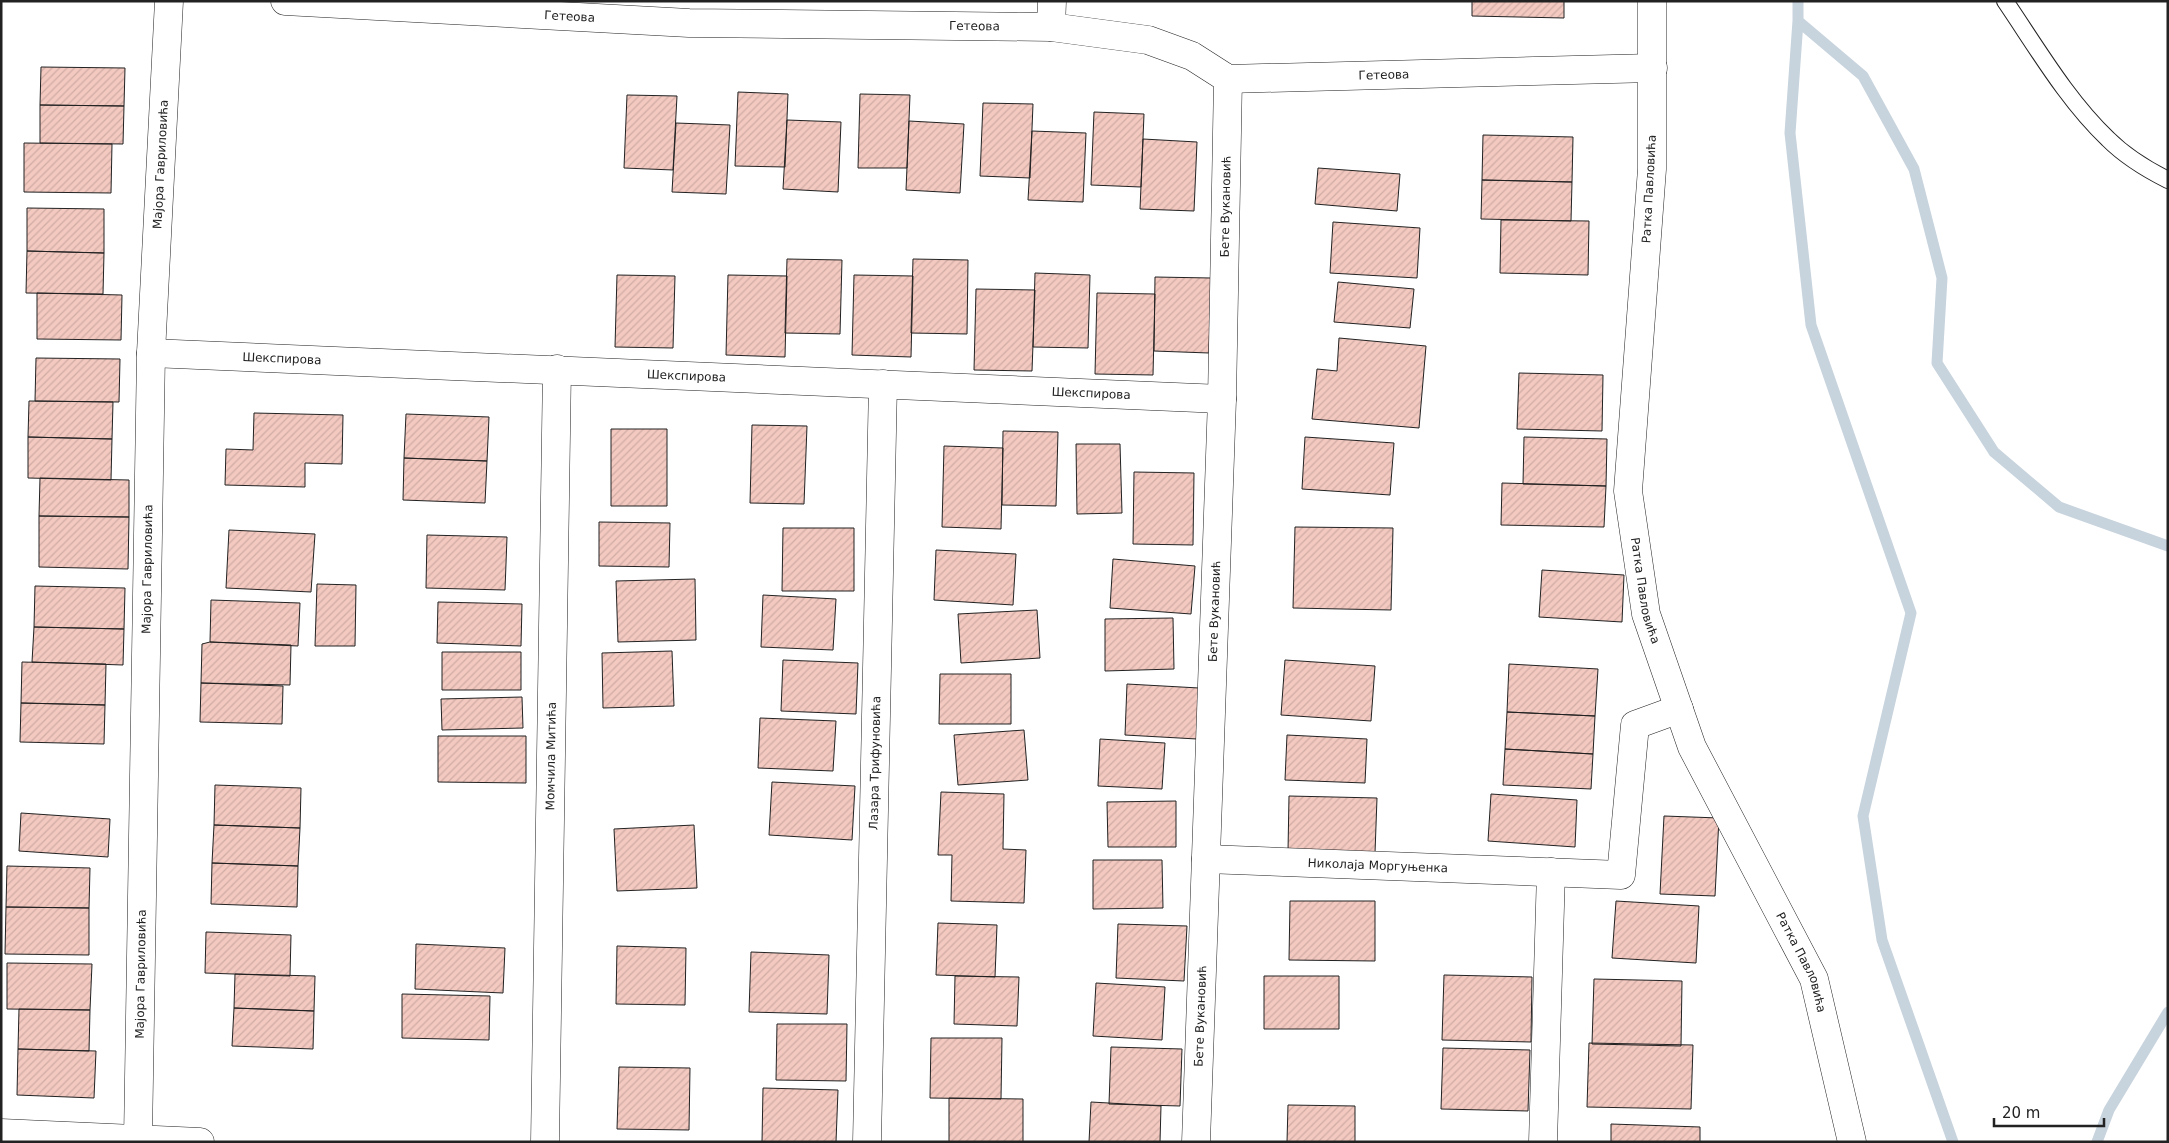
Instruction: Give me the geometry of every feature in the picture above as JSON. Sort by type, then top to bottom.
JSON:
[{"type":"street","name":"Мајора Гавриловића","points":[[138,1138],[151,353],[169,1]]},
{"type":"street","name":"Гетеова","points":[[285,1],[689,12],[1052,14],[1148,40],[1192,56],[1228,79],[1653,68]]},
{"type":"street","name":"Ратка Павловића","points":[[1652,1],[1652,169],[1628,490],[1646,614],[1692,747],[1814,979],[1852,1142]]},
{"type":"street","name":"Бете Вукановић","points":[[1196,1142],[1222,399],[1228,79]]},
{"type":"street","name":"Шекспирова","points":[[151,353],[1222,399]]},
{"type":"street","name":"Момчила Митића","points":[[545,1142],[557,369]]},
{"type":"street","name":"Лазара Трифуновића","points":[[867,1142],[883,384]]},
{"type":"street","name":"Николаја Моргуњенка","points":[[1206,859],[1621,875],[1635,725],[1679,709]]},
{"type":"street","points":[[1543,1142],[1551,872]]},
{"type":"street","points":[[1,1133],[200,1142]]},
{"type":"lane","points":[[2005,1],[2071,97],[2107,139],[2130,158],[2168,180]]},
{"type":"building","points":[[1472,1],[1564,1],[1564,18],[1472,16]]},
{"type":"building","points":[[41,67],[125,68],[124,106],[40,105]]},
{"type":"building","points":[[738,92],[788,94],[785,167],[735,166]]},
{"type":"building","points":[[860,94],[910,95],[907,168],[858,168]]},
{"type":"building","points":[[627,95],[677,96],[673,170],[624,168]]},
{"type":"building","points":[[983,103],[1033,104],[1030,178],[980,176]]},
{"type":"building","points":[[40,105],[124,106],[123,144],[40,143]]},
{"type":"building","points":[[1094,112],[1144,114],[1141,187],[1091,185]]},
{"type":"building","points":[[787,120],[841,122],[838,192],[783,189]]},
{"type":"building","points":[[909,121],[964,124],[960,193],[906,190]]},
{"type":"building","points":[[676,123],[730,125],[726,194],[672,192]]},
{"type":"building","points":[[1032,131],[1086,133],[1083,202],[1028,200]]},
{"type":"building","points":[[1483,135],[1573,137],[1572,182],[1482,180]]},
{"type":"building","points":[[1143,139],[1197,142],[1194,211],[1140,209]]},
{"type":"building","points":[[24,143],[112,144],[111,193],[24,192]]},
{"type":"building","points":[[1318,168],[1400,174],[1397,211],[1315,204]]},
{"type":"building","points":[[1482,180],[1572,182],[1571,221],[1481,219]]},
{"type":"building","points":[[27,208],[104,209],[104,253],[27,251]]},
{"type":"building","points":[[1501,220],[1589,221],[1588,275],[1500,273]]},
{"type":"building","points":[[1333,222],[1420,228],[1417,278],[1330,273]]},
{"type":"building","points":[[27,251],[104,253],[103,294],[26,293]]},
{"type":"building","points":[[787,259],[842,260],[840,334],[785,333]]},
{"type":"building","points":[[913,259],[968,260],[967,334],[911,333]]},
{"type":"building","points":[[1035,273],[1090,275],[1088,348],[1033,347]]},
{"type":"building","points":[[617,275],[675,276],[673,348],[615,347]]},
{"type":"building","points":[[728,275],[787,276],[785,357],[726,355]]},
{"type":"building","points":[[854,275],[913,276],[911,357],[852,355]]},
{"type":"building","points":[[1155,277],[1211,278],[1209,353],[1154,351]]},
{"type":"building","points":[[1338,282],[1414,289],[1410,328],[1334,322]]},
{"type":"building","points":[[976,289],[1035,290],[1032,371],[974,370]]},
{"type":"building","points":[[37,293],[122,295],[121,340],[37,339]]},
{"type":"building","points":[[1097,293],[1155,294],[1153,375],[1095,374]]},
{"type":"building","points":[[1339,338],[1426,346],[1419,428],[1312,419],[1317,369],[1337,371]]},
{"type":"building","points":[[36,358],[120,359],[119,402],[35,401]]},
{"type":"building","points":[[1519,373],[1603,375],[1602,431],[1517,429]]},
{"type":"building","points":[[29,401],[113,402],[112,439],[28,437]]},
{"type":"building","points":[[254,413],[343,415],[342,464],[305,463],[305,487],[225,485],[226,449],[253,450]]},
{"type":"building","points":[[406,414],[489,417],[487,461],[404,458]]},
{"type":"building","points":[[752,425],[807,426],[804,504],[750,503]]},
{"type":"building","points":[[611,429],[667,429],[667,506],[611,506]]},
{"type":"building","points":[[1003,431],[1058,432],[1056,506],[1002,505]]},
{"type":"building","points":[[28,437],[112,439],[111,480],[28,478]]},
{"type":"building","points":[[1305,437],[1394,443],[1390,495],[1302,489]]},
{"type":"building","points":[[1524,437],[1607,439],[1606,486],[1523,484]]},
{"type":"building","points":[[1076,444],[1120,444],[1122,513],[1077,514]]},
{"type":"building","points":[[944,446],[1003,448],[1001,529],[942,527]]},
{"type":"building","points":[[404,458],[487,461],[485,503],[403,500]]},
{"type":"building","points":[[1134,472],[1194,473],[1193,545],[1133,544]]},
{"type":"building","points":[[40,478],[129,480],[129,517],[39,516]]},
{"type":"building","points":[[1502,483],[1606,486],[1604,527],[1501,525]]},
{"type":"building","points":[[39,516],[129,517],[128,569],[39,567]]},
{"type":"building","points":[[599,522],[670,523],[669,567],[599,566]]},
{"type":"building","points":[[1295,527],[1393,528],[1391,610],[1293,608]]},
{"type":"building","points":[[783,528],[854,528],[854,591],[782,591]]},
{"type":"building","points":[[229,530],[315,534],[311,592],[226,588]]},
{"type":"building","points":[[427,535],[507,537],[505,590],[426,588]]},
{"type":"building","points":[[936,550],[1016,554],[1013,605],[934,600]]},
{"type":"building","points":[[1113,559],[1195,566],[1191,614],[1110,608]]},
{"type":"building","points":[[1542,570],[1624,575],[1622,622],[1539,617]]},
{"type":"building","points":[[695,579],[696,640],[618,642],[616,581]]},
{"type":"building","points":[[317,584],[356,585],[355,646],[315,646]]},
{"type":"building","points":[[35,586],[125,588],[124,629],[34,627]]},
{"type":"building","points":[[763,595],[836,599],[833,650],[761,647]]},
{"type":"building","points":[[211,600],[300,603],[298,646],[210,642]]},
{"type":"building","points":[[438,602],[522,604],[521,646],[437,643]]},
{"type":"building","points":[[1037,610],[1040,658],[961,663],[958,614]]},
{"type":"building","points":[[1173,618],[1174,669],[1105,671],[1105,619]]},
{"type":"building","points":[[34,627],[124,629],[123,665],[32,662]]},
{"type":"building","points":[[210,642],[291,645],[290,685],[201,683],[202,644]]},
{"type":"building","points":[[672,651],[674,706],[603,708],[602,653]]},
{"type":"building","points":[[442,652],[521,652],[521,690],[442,690]]},
{"type":"building","points":[[783,660],[858,663],[856,714],[781,711]]},
{"type":"building","points":[[1285,660],[1375,666],[1371,721],[1281,715]]},
{"type":"building","points":[[22,662],[106,664],[105,705],[21,703]]},
{"type":"building","points":[[1509,664],[1598,669],[1595,716],[1507,712]]},
{"type":"building","points":[[940,674],[1011,674],[1011,724],[939,724]]},
{"type":"building","points":[[201,683],[283,686],[282,724],[200,722]]},
{"type":"building","points":[[1127,684],[1199,688],[1197,739],[1125,735]]},
{"type":"building","points":[[522,697],[523,728],[442,730],[441,699]]},
{"type":"building","points":[[21,703],[105,705],[104,744],[20,742]]},
{"type":"building","points":[[1507,712],[1595,716],[1593,754],[1505,749]]},
{"type":"building","points":[[760,718],[836,721],[833,771],[758,768]]},
{"type":"building","points":[[1024,730],[1028,780],[958,785],[954,735]]},
{"type":"building","points":[[1287,735],[1367,739],[1365,783],[1285,780]]},
{"type":"building","points":[[438,736],[526,736],[526,783],[438,782]]},
{"type":"building","points":[[1100,739],[1165,743],[1162,789],[1098,786]]},
{"type":"building","points":[[1505,749],[1593,754],[1591,789],[1503,785]]},
{"type":"building","points":[[772,782],[855,786],[852,840],[769,835]]},
{"type":"building","points":[[215,785],[301,788],[300,828],[214,825]]},
{"type":"building","points":[[941,792],[1004,794],[1003,849],[1026,850],[1024,903],[951,901],[952,855],[938,855]]},
{"type":"building","points":[[1491,794],[1577,800],[1575,847],[1488,841]]},
{"type":"building","points":[[1289,796],[1377,798],[1375,853],[1288,851]]},
{"type":"building","points":[[1176,801],[1176,847],[1108,847],[1107,802]]},
{"type":"building","points":[[21,813],[110,819],[108,857],[19,851]]},
{"type":"building","points":[[1664,816],[1719,818],[1715,896],[1660,894]]},
{"type":"building","points":[[214,825],[300,828],[298,866],[212,863]]},
{"type":"building","points":[[694,825],[697,888],[617,891],[614,829]]},
{"type":"building","points":[[1093,860],[1162,860],[1163,908],[1093,909]]},
{"type":"building","points":[[212,863],[298,866],[297,907],[211,904]]},
{"type":"building","points":[[7,866],[90,868],[89,908],[6,907]]},
{"type":"building","points":[[1290,901],[1375,901],[1375,961],[1289,960]]},
{"type":"building","points":[[1616,901],[1699,906],[1696,963],[1612,958]]},
{"type":"building","points":[[6,907],[89,908],[89,955],[5,954]]},
{"type":"building","points":[[938,923],[997,925],[995,977],[936,975]]},
{"type":"building","points":[[1118,924],[1187,926],[1184,981],[1116,978]]},
{"type":"building","points":[[206,932],[291,935],[290,976],[205,973]]},
{"type":"building","points":[[416,944],[505,948],[503,993],[415,989]]},
{"type":"building","points":[[617,946],[686,948],[685,1005],[616,1004]]},
{"type":"building","points":[[751,952],[829,955],[827,1014],[749,1012]]},
{"type":"building","points":[[7,963],[92,964],[90,1010],[7,1009]]},
{"type":"building","points":[[235,974],[315,976],[314,1011],[234,1008]]},
{"type":"building","points":[[1444,975],[1532,977],[1531,1042],[1442,1040]]},
{"type":"building","points":[[955,976],[1019,977],[1017,1026],[954,1024]]},
{"type":"building","points":[[1264,976],[1339,976],[1339,1029],[1264,1029]]},
{"type":"building","points":[[1594,979],[1682,981],[1681,1046],[1592,1044]]},
{"type":"building","points":[[1096,983],[1165,987],[1162,1040],[1093,1036]]},
{"type":"building","points":[[402,994],[490,996],[489,1040],[402,1038]]},
{"type":"building","points":[[234,1008],[314,1011],[313,1049],[232,1046]]},
{"type":"building","points":[[19,1009],[90,1010],[89,1051],[18,1049]]},
{"type":"building","points":[[777,1024],[847,1024],[846,1081],[776,1080]]},
{"type":"building","points":[[931,1038],[1002,1038],[1001,1099],[930,1098]]},
{"type":"building","points":[[1589,1043],[1693,1045],[1691,1109],[1587,1107]]},
{"type":"building","points":[[1111,1047],[1182,1049],[1180,1106],[1109,1104]]},
{"type":"building","points":[[1443,1048],[1530,1050],[1528,1111],[1441,1109]]},
{"type":"building","points":[[18,1049],[96,1051],[94,1098],[17,1095]]},
{"type":"building","points":[[619,1067],[690,1068],[689,1130],[617,1129]]},
{"type":"building","points":[[763,1088],[838,1090],[836,1142],[762,1142]]},
{"type":"building","points":[[949,1098],[1023,1099],[1023,1142],[949,1142]]},
{"type":"building","points":[[1091,1102],[1161,1106],[1160,1142],[1089,1142]]},
{"type":"building","points":[[1288,1105],[1355,1106],[1355,1142],[1287,1142]]},
{"type":"building","points":[[1611,1124],[1700,1127],[1700,1142],[1611,1142]]},
{"type":"waterway","points":[[1798,1],[1798,21],[1863,76],[1914,169],[1942,278],[1937,363],[1994,452],[2059,507],[2168,546]]},
{"type":"waterway","points":[[1798,21],[1790,133],[1811,325],[1911,613],[1863,816],[1882,940],[1953,1142]]},
{"type":"waterway","points":[[2097,1142],[2109,1110],[2168,1012]]}]
